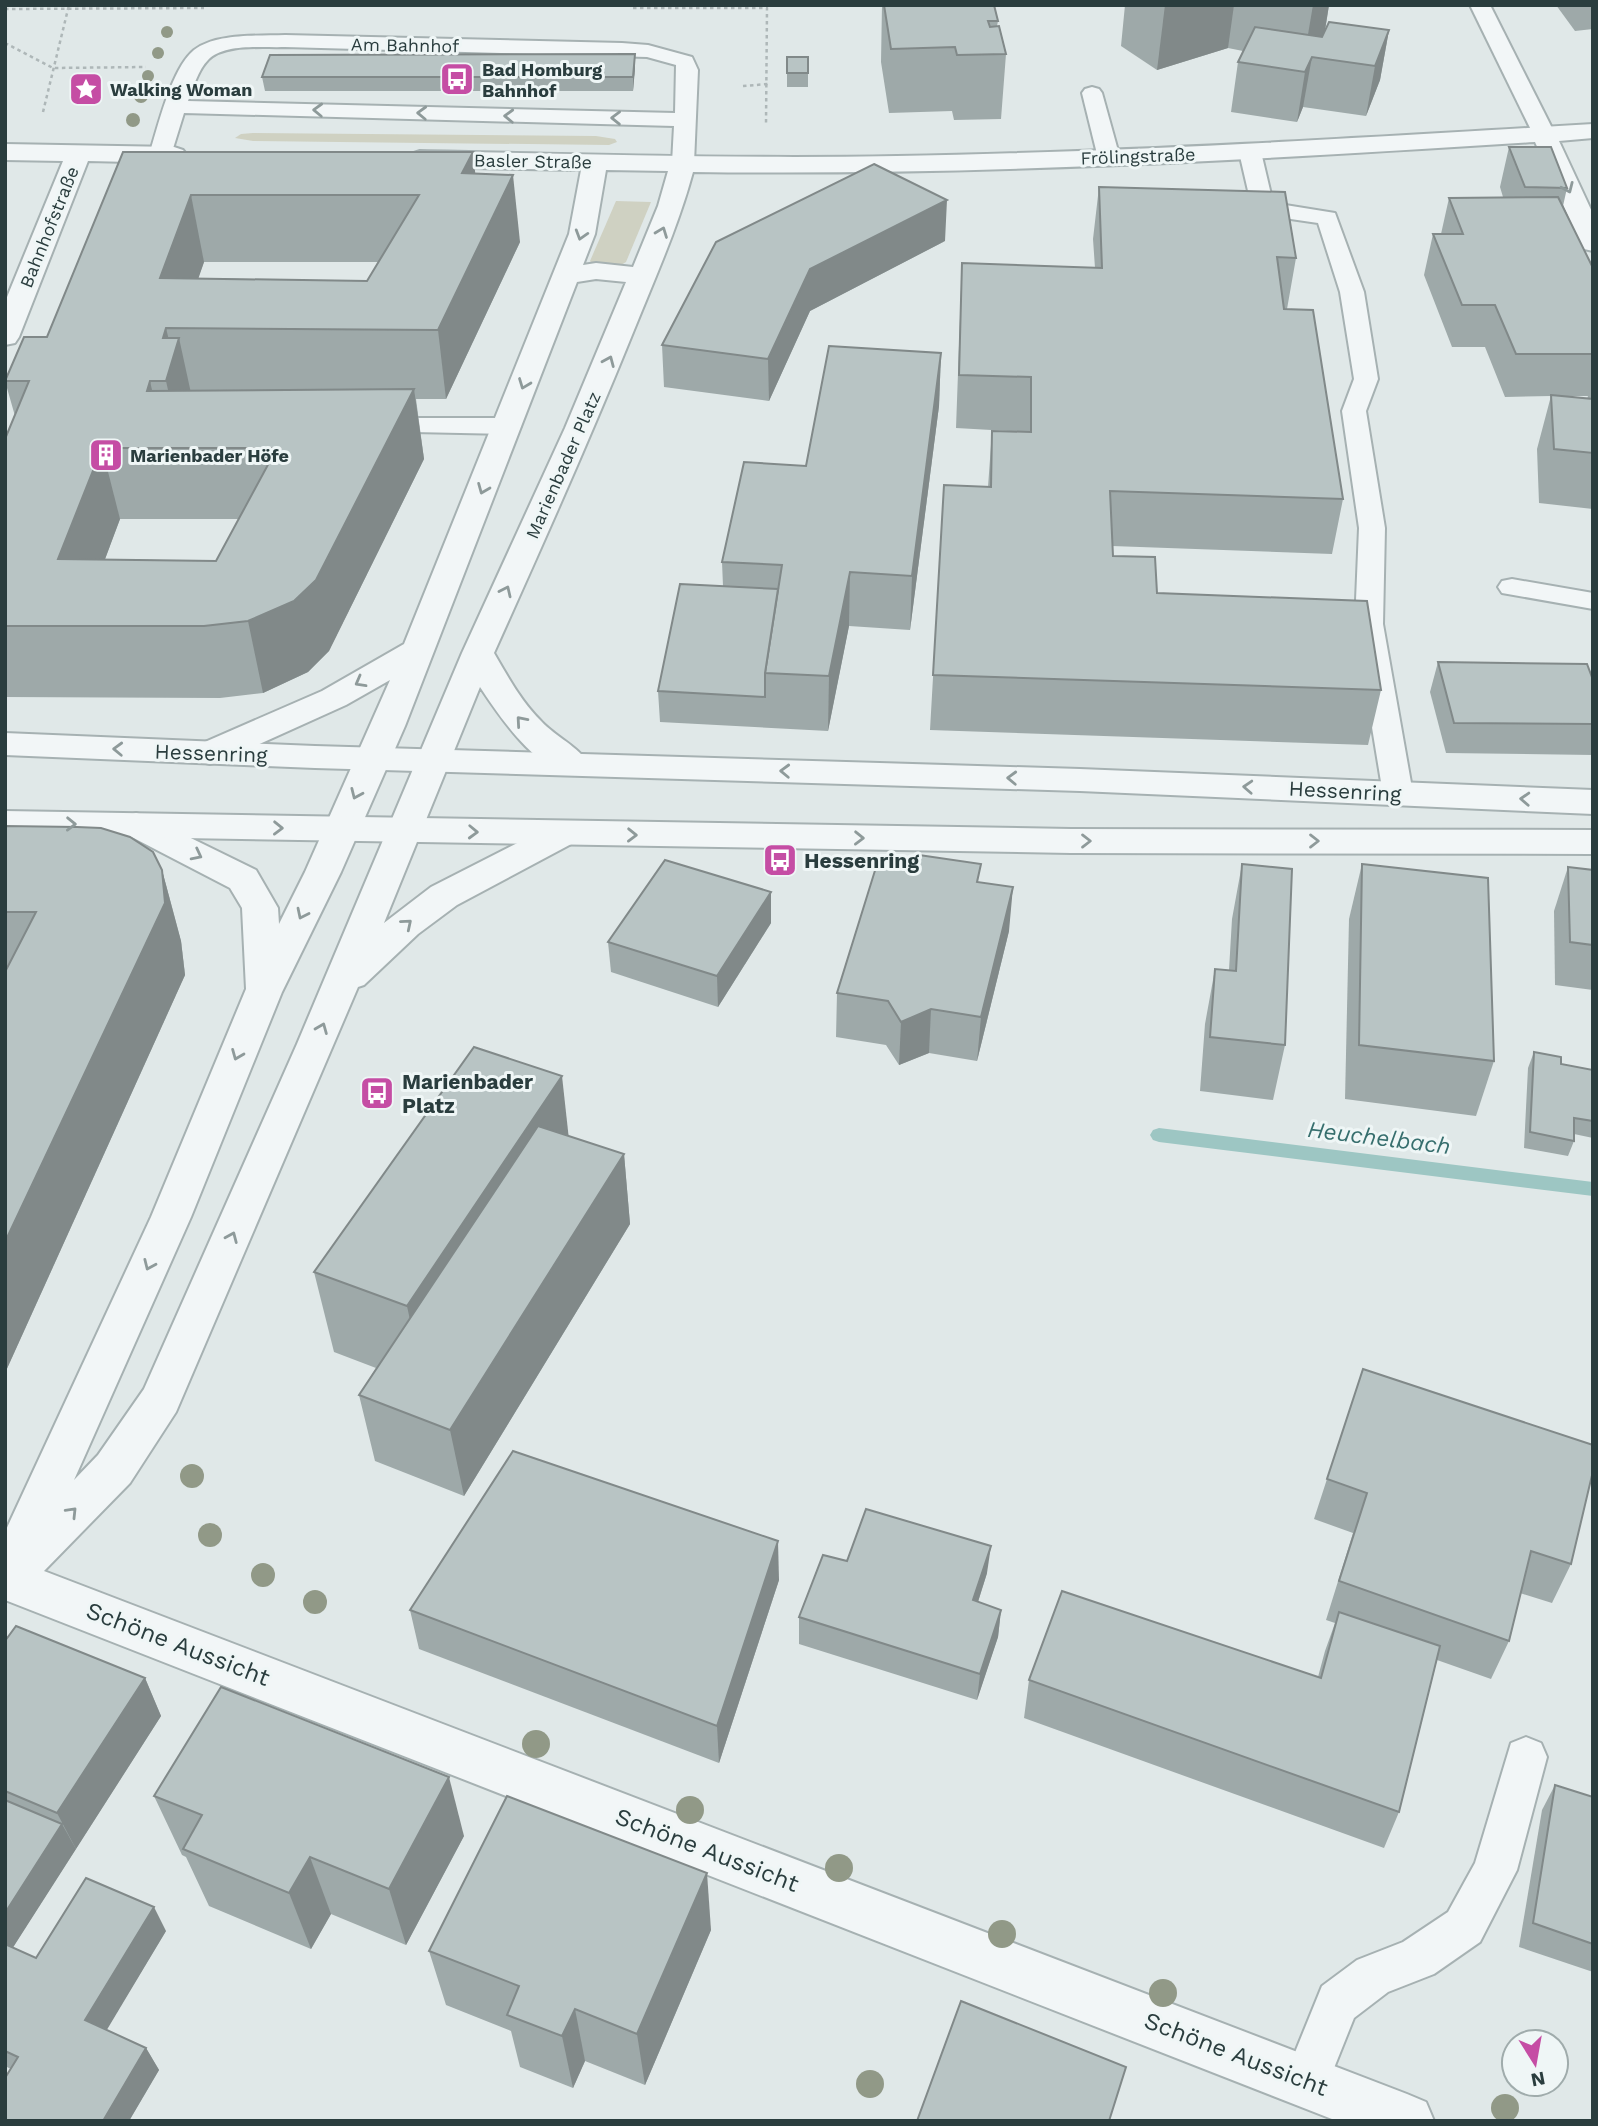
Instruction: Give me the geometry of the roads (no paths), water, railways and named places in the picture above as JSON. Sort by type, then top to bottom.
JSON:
[{"type":"street","name":"Frölingstraße","points":[[682,163],[802,164],[1109,158],[1593,131]]},
{"type":"street","points":[[1544,134],[1593,243]]},
{"type":"street","points":[[5,152],[78,155],[162,148],[200,156]]},
{"type":"street","name":"Bahnhofstraße","points":[[5,337],[78,155]]},
{"type":"street","name":"Basler Straße","points":[[395,159],[682,163]]},
{"type":"street","points":[[6,1579],[171,1217],[263,992],[323,872],[420,649],[582,234],[595,162]]},
{"type":"street","name":"Marienbader Platz","points":[[6,1579],[114,1469],[161,1399],[339,988],[478,653],[580,428],[644,276],[678,187],[682,163]]},
{"type":"street","points":[[566,275],[596,271],[644,276]]},
{"type":"street","points":[[210,752],[334,698],[420,649]]},
{"type":"street","points":[[478,653],[503,700],[523,724],[543,745],[573,765]]},
{"type":"street","name":"Hessenring","points":[[5,744],[573,765],[1067,779],[1593,802]]},
{"type":"street","points":[[5,822],[1071,841],[1593,842]]},
{"type":"street","points":[[136,825],[243,879],[260,908],[263,992]]},
{"type":"street","name":"Marienbader Platz","points":[[339,988],[405,925],[444,896],[563,834]]},
{"type":"street","name":"Schöne Aussicht","points":[[6,1579],[1407,2121]]},
{"type":"lane","points":[[1480,5],[1544,134]]},
{"type":"lane","name":"Am Bahnhof","points":[[162,148],[192,67],[201,54],[215,48],[242,43],[648,51],[685,61],[688,70],[685,120]]},
{"type":"lane","points":[[1092,93],[1109,158]]},
{"type":"lane","points":[[177,107],[685,120],[682,163]]},
{"type":"lane","points":[[1250,152],[1263,208],[1327,218],[1352,292],[1366,379],[1354,411],[1372,528],[1369,624],[1398,793]]},
{"type":"lane","points":[[346,427],[508,426]]},
{"type":"lane","points":[[1512,587],[1593,601]]},
{"type":"lane","points":[[1306,2082],[1338,2002],[1373,1976],[1418,1958],[1464,1927],[1495,1870],[1527,1757]]},
{"type":"waterway","name":"Heuchelbach","points":[[1159,1135],[1593,1189]]},
{"type":"place","name":"Bad Homburg Bahnhof","points":[[457,79]]},
{"type":"place","name":"Walking Woman","points":[[86,89]]},
{"type":"place","name":"Marienbader Höfe","points":[[106,455]]},
{"type":"place","name":"Hessenring","points":[[780,860]]},
{"type":"place","name":"Marienbader Platz","points":[[377,1093]]}]
